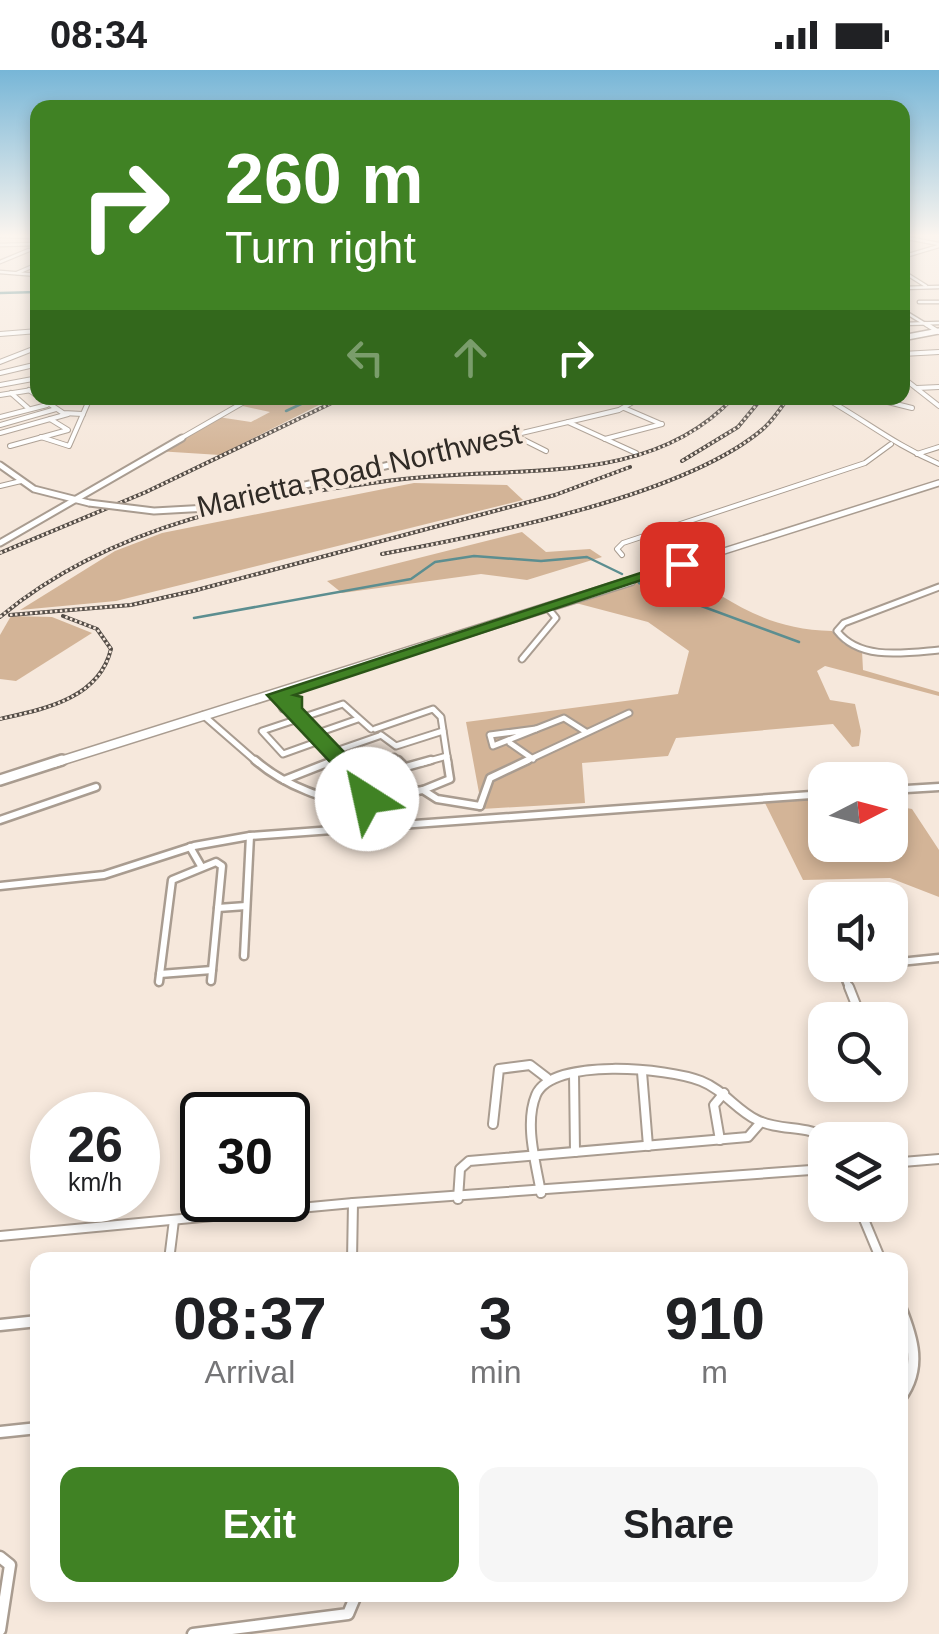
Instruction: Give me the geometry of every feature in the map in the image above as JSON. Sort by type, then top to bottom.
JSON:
[{"type":"main road","points":[[910,337],[939,332]]},
{"type":"main road","points":[[0,778],[939,481]]},
{"type":"main road","points":[[204,716],[280,698],[546,606]]},
{"type":"street","points":[[910,314],[939,332]]},
{"type":"street","points":[[910,324],[939,322]]},
{"type":"street","points":[[0,334],[30,332]]},
{"type":"street","points":[[0,362],[30,351]]},
{"type":"street","points":[[910,354],[939,352]]},
{"type":"street","points":[[16,358],[30,361]]},
{"type":"street","points":[[0,373],[30,365]]},
{"type":"street","points":[[0,385],[30,379]]},
{"type":"street","points":[[910,383],[939,405]]},
{"type":"street","points":[[916,388],[939,387]]},
{"type":"street","points":[[0,395],[29,390]]},
{"type":"street","points":[[10,393],[30,409]]},
{"type":"street","points":[[0,418],[47,405],[68,414]]},
{"type":"street","points":[[41,437],[69,446],[87,405]]},
{"type":"street","points":[[0,544],[239,405]]},
{"type":"street","name":"Marietta Road Northwest","points":[[0,464],[34,489],[72,499],[154,510],[208,508],[629,405]]},
{"type":"street","points":[[838,405],[865,421],[891,444],[939,464]]},
{"type":"street","points":[[900,405],[912,408]]},
{"type":"street","points":[[605,439],[662,424],[624,408]]},
{"type":"street","points":[[0,425],[56,410]]},
{"type":"street","points":[[0,433],[68,414],[83,414]]},
{"type":"street","points":[[50,419],[68,429]]},
{"type":"street","points":[[568,422],[636,453]]},
{"type":"street","points":[[0,441],[11,446],[76,429]]},
{"type":"street","points":[[514,435],[546,450]]},
{"type":"street","points":[[622,555],[616,549],[624,543],[865,463],[891,444]]},
{"type":"street","points":[[916,454],[939,446]]},
{"type":"street","points":[[0,486],[21,481]]},
{"type":"street","points":[[939,587],[844,623],[837,631],[846,642],[864,648],[939,650]]},
{"type":"street","points":[[522,659],[556,618],[546,606]]},
{"type":"street","points":[[280,698],[295,701],[292,708],[359,780],[372,800],[423,790],[450,779],[441,717],[433,709],[333,752]]},
{"type":"street","points":[[322,740],[283,754],[262,731],[343,704],[396,746],[443,730]]},
{"type":"street","points":[[486,817],[480,806],[490,778],[629,714]]},
{"type":"street","points":[[204,716],[245,755],[283,781],[369,810],[378,827]]},
{"type":"street","points":[[537,729],[490,735],[492,746],[509,742],[564,718],[588,733]]},
{"type":"street","points":[[316,734],[360,719]]},
{"type":"street","points":[[509,742],[534,759]]},
{"type":"street","points":[[359,780],[446,756]]},
{"type":"street","points":[[350,771],[394,757],[406,768]]},
{"type":"street","points":[[283,781],[339,759]]},
{"type":"street","points":[[908,789],[939,787]]},
{"type":"street","points":[[0,820],[96,788]]},
{"type":"street","points":[[423,790],[437,799],[480,806]]},
{"type":"street","points":[[0,886],[104,875],[190,848],[250,836],[808,795]]},
{"type":"street","points":[[244,956],[250,836]]},
{"type":"street","points":[[190,848],[200,866]]},
{"type":"street","points":[[211,981],[222,866],[216,862],[172,880],[159,978],[212,970]]},
{"type":"street","points":[[218,908],[246,906]]},
{"type":"street","points":[[908,961],[939,958]]},
{"type":"street","points":[[492,1124],[499,1069],[530,1065],[547,1078]]},
{"type":"street","points":[[642,1072],[648,1146]]},
{"type":"street","points":[[541,1192],[535,1155],[534,1096],[547,1078],[642,1072],[689,1076],[724,1094],[761,1122],[808,1129]]},
{"type":"street","points":[[574,1074],[575,1152]]},
{"type":"street","points":[[720,1140],[714,1105],[724,1094]]},
{"type":"street","points":[[458,1199],[463,1164],[752,1136],[761,1122]]},
{"type":"street","points":[[908,1162],[939,1159]]},
{"type":"street","points":[[0,1236],[353,1203],[458,1199],[808,1170]]},
{"type":"street","points":[[352,1252],[353,1203]]},
{"type":"street","points":[[171,1252],[174,1220]]},
{"type":"street","points":[[865,1222],[878,1252]]},
{"type":"street","points":[[0,1325],[30,1323]]},
{"type":"street","points":[[908,1330],[916,1353],[914,1373],[908,1384]]},
{"type":"street","points":[[0,1432],[30,1429]]},
{"type":"street","points":[[0,1557],[10,1566],[0,1630]]},
{"type":"street","points":[[193,1634],[348,1614],[353,1602]]},
{"type":"shaded area","points":[[238,405],[319,405],[220,455],[157,451],[218,417],[251,422],[270,412]]},
{"type":"shaded area","points":[[414,483],[507,485],[523,500],[116,601],[20,610],[115,551],[162,533]]},
{"type":"shaded area","points":[[522,532],[546,552],[590,549],[602,557],[527,580],[481,574],[342,593],[327,581]]},
{"type":"shaded area","points":[[674,566],[767,619],[832,631],[844,644],[862,651],[863,670],[939,692],[939,696],[825,666],[817,671],[830,700],[855,704],[861,731],[859,746],[852,747],[833,724],[676,738],[668,756],[582,763],[585,803],[482,809],[466,722],[678,694],[689,651],[648,622],[572,602]]},
{"type":"shaded area","points":[[11,616],[52,617],[92,633],[16,681],[0,679],[0,635]]},
{"type":"shaded area","points":[[808,798],[808,862],[908,862],[908,808],[912,809],[939,850],[939,897],[890,878],[803,880],[764,801]]},
{"type":"waterway","points":[[286,411],[299,405]]},
{"type":"waterway","points":[[194,618],[411,579],[435,562],[474,556],[541,561],[587,557],[622,574]]},
{"type":"waterway","points":[[639,583],[799,642]]},
{"type":"railway","points":[[0,553],[146,492],[327,405]]},
{"type":"railway","points":[[0,617],[91,558],[191,519],[243,505],[350,486],[579,467],[622,459],[662,447],[699,427],[725,405]]},
{"type":"railway","points":[[682,461],[738,427],[756,405]]},
{"type":"railway","points":[[382,554],[528,524],[636,493],[729,452],[764,428],[783,405]]},
{"type":"railway","points":[[10,615],[131,605],[193,591],[555,495],[630,467]]},
{"type":"railway","points":[[0,719],[68,699],[95,680],[105,666],[111,649],[97,629],[63,616]]},
{"type":"route","points":[[367,799],[359,780],[292,708],[297,704],[295,701],[282,701],[277,695],[682,564]]}]
